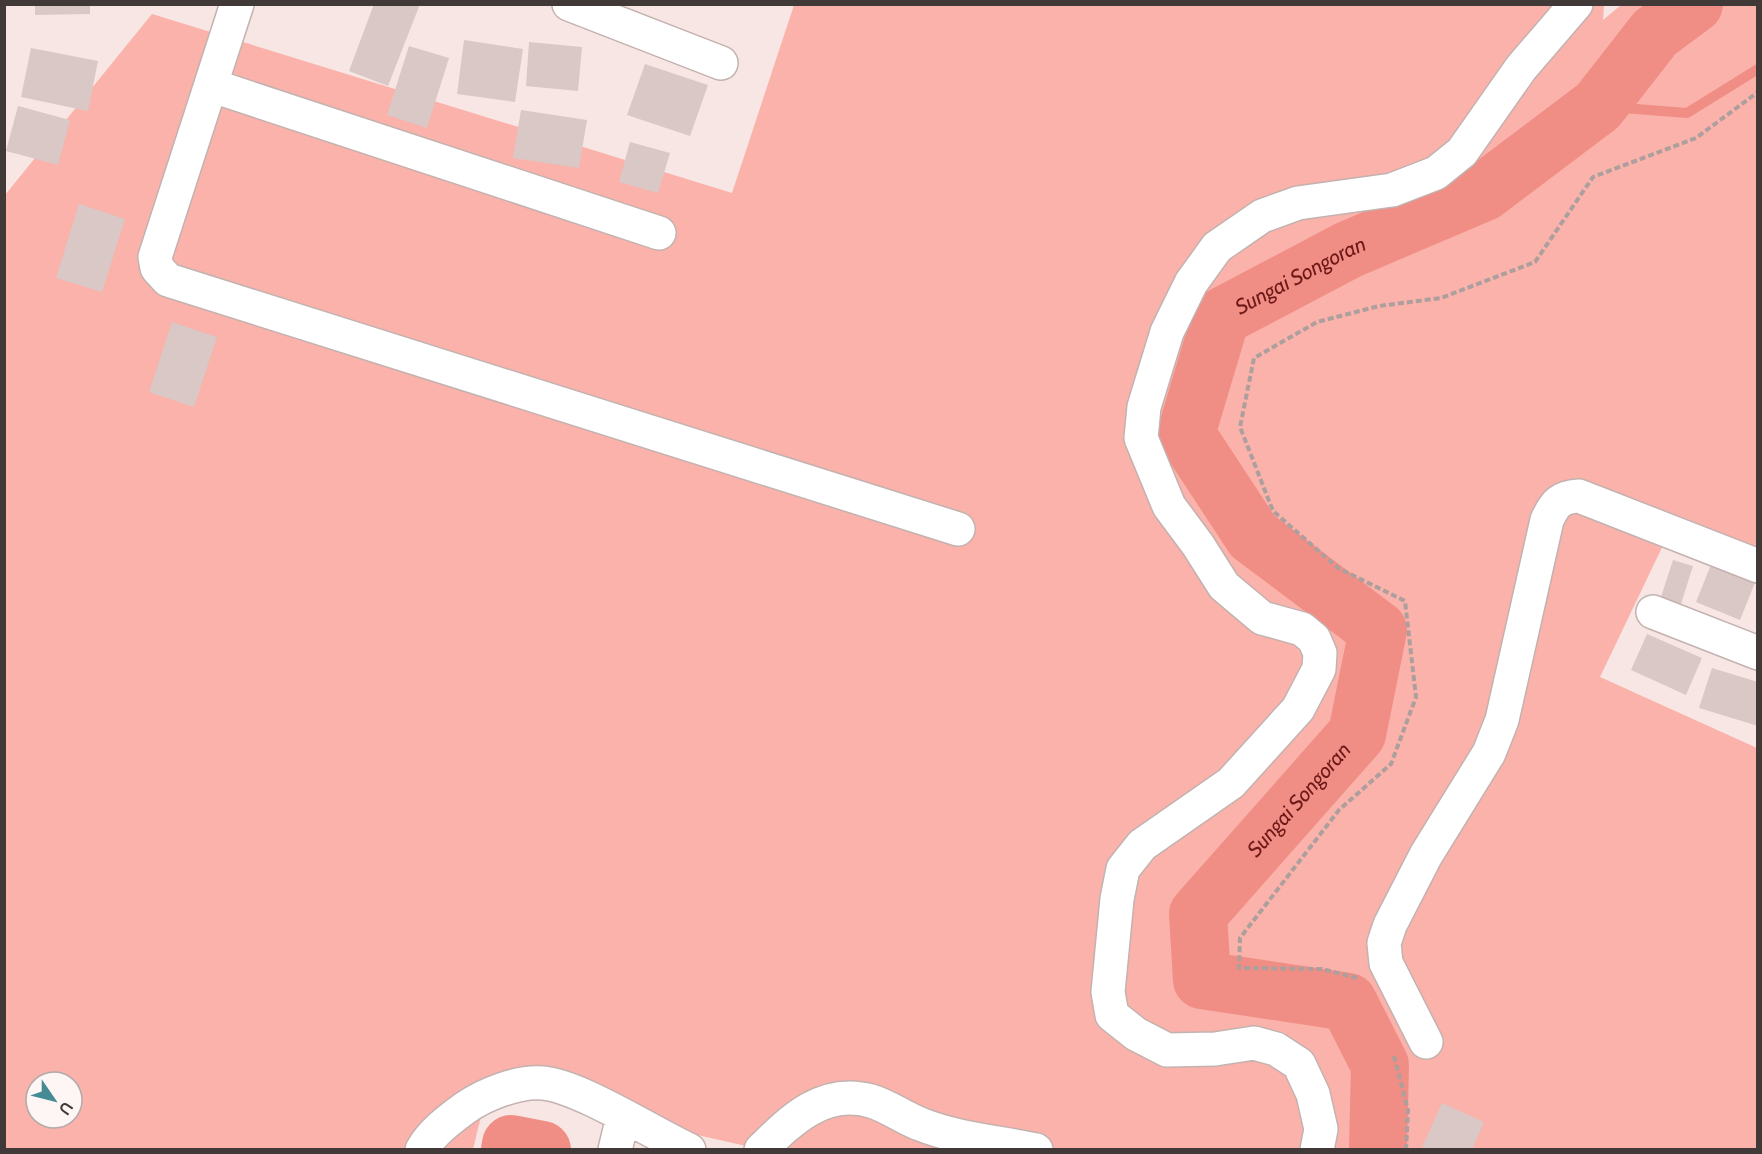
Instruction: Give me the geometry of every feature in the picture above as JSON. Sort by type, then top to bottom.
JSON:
[{"type":"street","points":[[237,4],[213,86],[155,257],[157,268],[168,280],[958,529]]},
{"type":"street","points":[[569,4],[721,63]]},
{"type":"street","points":[[1317,1149],[1321,1129],[1313,1094],[1299,1064],[1276,1049],[1254,1043],[1215,1049],[1167,1050],[1136,1034],[1112,1015],[1108,992],[1117,898],[1123,869],[1142,845],[1232,783],[1298,709],[1318,669],[1320,653],[1314,639],[1302,629],[1262,618],[1224,586],[1198,545],[1168,506],[1141,438],[1144,406],[1167,332],[1191,283],[1217,247],[1262,216],[1298,203],[1392,190],[1436,173],[1462,152],[1521,68],[1576,4]]},
{"type":"street","points":[[213,86],[659,233]]},
{"type":"street","points":[[1426,1042],[1386,963],[1384,943],[1390,925],[1426,855],[1490,753],[1502,720],[1548,520],[1555,503],[1566,497],[1579,496],[1758,567]]},
{"type":"street","points":[[1653,612],[1758,653]]},
{"type":"street","points":[[422,1149],[427,1141],[455,1115],[476,1101],[525,1083],[545,1083],[580,1095],[619,1134],[689,1149]]},
{"type":"street","points":[[761,1149],[789,1123],[813,1107],[843,1096],[872,1101],[920,1124],[954,1135],[1036,1149]]},
{"type":"path","points":[[1363,979],[1322,969],[1239,968],[1240,938],[1339,810],[1391,764],[1416,697],[1405,601],[1338,568],[1273,511],[1240,427],[1254,358],[1317,322],[1379,306],[1441,298],[1535,262],[1593,177],[1696,138],[1758,92]]},
{"type":"path","points":[[1391,1046],[1408,1110],[1407,1149]]},
{"type":"shaded area","points":[[794,5],[1604,5],[1603,20],[1621,5],[1757,5],[1757,564],[1667,537],[1600,677],[1757,748],[1757,1149],[764,1150],[488,1088],[473,1149],[5,1150],[5,195],[152,14],[732,193]]},
{"type":"building","points":[[35,4],[90,4],[90,14],[35,15]]},
{"type":"building","points":[[374,4],[420,4],[388,86],[349,71]]},
{"type":"building","points":[[464,40],[523,49],[515,102],[457,94]]},
{"type":"building","points":[[529,42],[582,47],[578,91],[526,86]]},
{"type":"building","points":[[409,46],[449,58],[427,128],[387,115]]},
{"type":"building","points":[[31,48],[98,61],[88,111],[21,97]]},
{"type":"building","points":[[645,64],[708,85],[690,136],[627,115]]},
{"type":"building","points":[[18,106],[70,120],[58,165],[6,151]]},
{"type":"building","points":[[521,110],[587,120],[579,168],[513,158]]},
{"type":"building","points":[[630,142],[670,153],[658,193],[619,182]]},
{"type":"building","points":[[79,204],[125,219],[102,292],[56,278]]},
{"type":"building","points":[[172,322],[217,337],[194,407],[149,392]]},
{"type":"building","points":[[1673,560],[1693,566],[1680,607],[1660,600]]},
{"type":"building","points":[[1712,562],[1756,580],[1740,620],[1696,602]]},
{"type":"building","points":[[1647,634],[1702,658],[1686,695],[1631,670]]},
{"type":"building","points":[[1712,668],[1758,682],[1758,726],[1699,708]]},
{"type":"building","points":[[1442,1103],[1484,1122],[1472,1150],[1421,1150]]},
{"type":"waterway","points":[[1647,4],[1655,33]]},
{"type":"waterway","name":"Sungai Songoran","points":[[1378,1150],[1380,1065],[1348,1002],[1202,980],[1198,914],[1357,734],[1378,630],[1253,536],[1186,434],[1221,317],[1348,250],[1484,192],[1598,106],[1655,33],[1694,4]]},
{"type":"waterway","points":[[1598,106],[1687,113],[1758,69]]},
{"type":"waterway","name":"Sungai Songoran","points":[[510,1150],[511,1144],[542,1150]]}]
